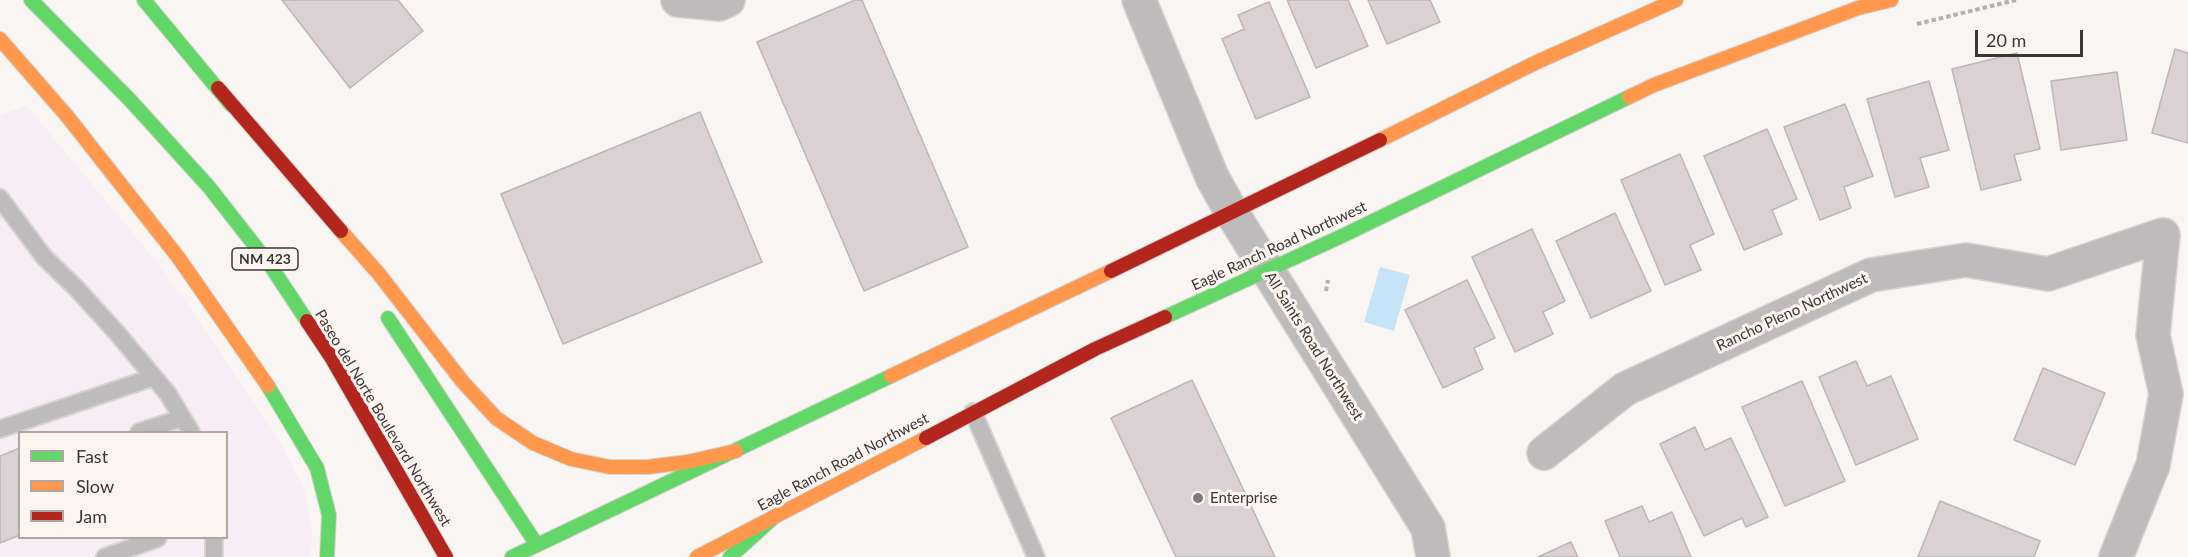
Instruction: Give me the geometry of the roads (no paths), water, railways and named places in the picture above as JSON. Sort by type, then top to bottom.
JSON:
[{"type":"main road","name":"Paseo del Norte Boulevard Northwest","points":[[31,0],[130,100],[209,187],[270,266],[331,357],[446,557]]},
{"type":"main road","points":[[144,0],[379,274],[462,381],[496,418],[533,443],[571,459],[610,467],[648,467],[687,462],[736,451]]},
{"type":"main road","points":[[512,557],[541,551],[736,451],[1232,213],[1538,62],[1676,0]]},
{"type":"main road","name":"Eagle Ranch Road Northwest","points":[[696,557],[1095,349],[1267,270],[1654,85],[1858,8],[1891,0]]},
{"type":"main road","points":[[0,39],[67,116],[178,257],[273,393],[317,468],[329,515],[327,557]]},
{"type":"main road","points":[[218,88],[350,263]]},
{"type":"main road","points":[[382,310],[433,384],[541,551]]},
{"type":"main road","points":[[730,557],[774,517]]},
{"type":"street","points":[[678,0],[719,4],[728,0]]},
{"type":"street","name":"All Saints Road Northwest","points":[[1139,0],[1212,177],[1267,270],[1428,528],[1433,557]]},
{"type":"street","name":"Rancho Pleno Northwest","points":[[1544,453],[1625,389],[1871,275],[1966,260],[2048,274],[2163,235],[2153,335],[2166,394],[2153,465],[2116,557]]},
{"type":"lane","points":[[0,198],[44,257],[93,307],[168,394],[186,425],[146,431]]},
{"type":"lane","points":[[0,429],[154,377]]},
{"type":"lane","points":[[973,412],[1036,557]]},
{"type":"lane","points":[[115,555],[153,539]]},
{"type":"lane","points":[[214,539],[214,557]]},
{"type":"water","points":[[1380,267],[1410,275],[1394,331],[1364,322]]},
{"type":"place","name":"Enterprise","points":[[1198,498]]}]
